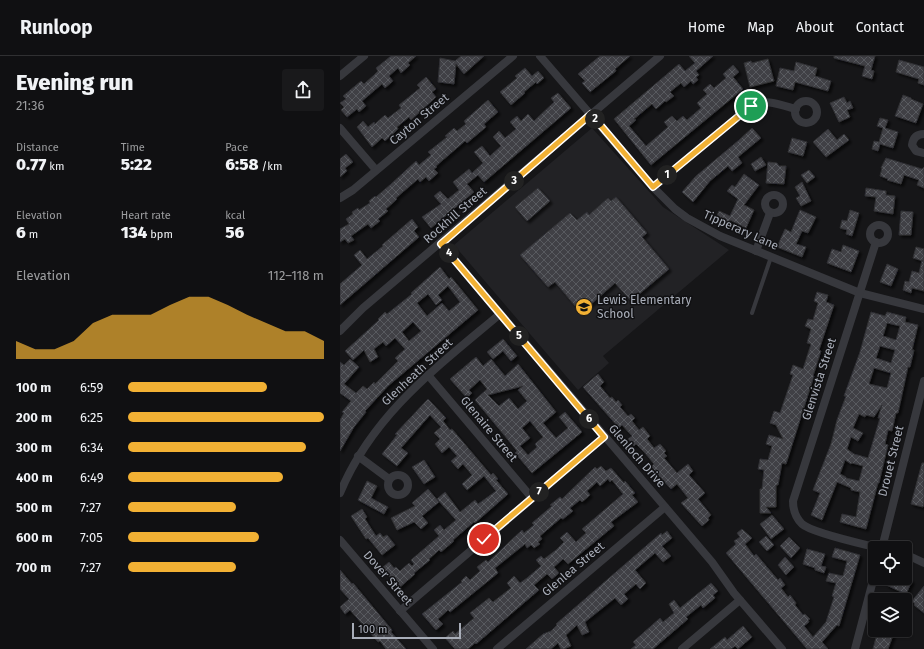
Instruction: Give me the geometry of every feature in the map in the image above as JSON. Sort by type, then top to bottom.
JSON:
[{"type":"street","points":[[340,76],[364,56]]},
{"type":"street","name":"Cayton Street","points":[[340,198],[353,190],[513,56]]},
{"type":"street","name":"Tipperary Lane","points":[[540,56],[653,187],[674,209],[687,218],[720,236],[860,293],[924,309]]},
{"type":"street","name":"Rockhill Street","points":[[340,331],[364,308],[660,56]]},
{"type":"street","points":[[653,187],[757,102],[763,101],[796,109]]},
{"type":"street","points":[[340,128],[376,170]]},
{"type":"street","points":[[924,134],[917,135],[914,138],[912,145],[916,151],[924,153]]},
{"type":"street","points":[[756,251],[770,213]]},
{"type":"street","name":"Glenvista Street","points":[[868,545],[812,530],[801,523],[793,507],[793,501],[876,242]]},
{"type":"street","name":"Glenloch Drive","points":[[441,244],[712,562],[740,600],[782,649]]},
{"type":"street","name":"Glenheath Street","points":[[358,456],[387,416],[408,394],[500,314]]},
{"type":"street","name":"Glenaire Street","points":[[428,376],[532,498]]},
{"type":"street","name":"Drouet Street","points":[[883,541],[924,380]]},
{"type":"street","points":[[400,611],[604,437]]},
{"type":"street","points":[[340,493],[358,456],[389,479]]},
{"type":"street","name":"Glenlea Street","points":[[497,649],[665,507]]},
{"type":"street","name":"Dover Street","points":[[340,540],[433,649]]},
{"type":"street","points":[[912,557],[923,561]]},
{"type":"street","points":[[854,649],[872,585]]},
{"type":"street","points":[[682,649],[740,600]]},
{"type":"lane","points":[[752,313],[771,258]]},
{"type":"shaded area","name":"Lewis Elementary School","points":[[592,128],[663,207],[729,250],[603,356],[609,363],[578,390],[454,245]]},
{"type":"building","points":[[391,56],[416,56],[408,63],[410,65],[401,73],[398,68],[389,76],[393,81],[385,88],[382,84],[362,101],[366,106],[359,112],[357,109],[347,117],[341,110],[344,107],[340,103],[346,99],[343,96],[361,81],[364,84],[378,71],[376,68]]},
{"type":"building","points":[[461,56],[484,56],[464,74],[456,64],[454,84],[438,82],[440,58],[455,61]]},
{"type":"building","points":[[600,56],[630,56],[615,69],[616,71],[590,92],[582,83],[585,81],[578,74]]},
{"type":"building","points":[[689,56],[713,56],[696,71],[699,75],[696,77],[698,80],[693,84],[691,81],[684,87],[681,83],[670,92],[674,96],[666,102],[665,101],[656,109],[652,104],[634,119],[636,120],[629,126],[646,146],[668,127],[664,122],[672,116],[677,121],[683,116],[687,120],[701,108],[697,103],[707,94],[703,90],[710,84],[714,88],[726,78],[723,74],[733,65],[739,72],[733,77],[743,89],[651,165],[614,119],[679,64],[685,71],[695,63]]},
{"type":"building","points":[[834,56],[875,56],[871,70],[874,71],[872,79],[862,76],[865,66],[834,58]]},
{"type":"building","points":[[768,59],[774,81],[750,87],[744,63],[751,61],[752,63]]},
{"type":"building","points":[[899,60],[924,67],[924,85],[918,83],[919,79],[896,72]]},
{"type":"building","points":[[796,62],[817,68],[815,76],[831,81],[828,91],[795,82],[793,90],[776,86],[780,68],[794,71]]},
{"type":"building","points":[[525,68],[532,76],[538,71],[544,78],[537,84],[536,82],[511,105],[500,92],[517,78],[515,76]]},
{"type":"building","points":[[426,77],[436,89],[432,92],[436,97],[411,120],[409,117],[397,127],[398,129],[385,141],[382,138],[372,147],[357,127],[363,121],[368,127],[374,122],[375,124],[385,115],[388,118],[401,108],[399,105],[420,88],[417,85]]},
{"type":"building","points":[[558,93],[571,108],[484,182],[478,175],[467,184],[474,192],[431,228],[422,217],[441,204],[434,196],[440,191],[448,199],[459,190],[453,182],[469,169],[472,173],[483,163],[474,152],[482,146],[490,156],[501,146],[493,137],[499,131],[505,138],[516,129],[510,122],[517,116],[521,121],[528,114],[534,121],[554,102],[551,98]]},
{"type":"building","points":[[903,95],[923,104],[916,123],[895,116]]},
{"type":"building","points":[[844,97],[847,103],[850,101],[853,108],[847,110],[850,117],[839,122],[830,103]]},
{"type":"building","points":[[488,100],[498,112],[484,124],[486,127],[467,143],[465,141],[436,166],[437,167],[434,169],[438,173],[429,181],[426,177],[420,182],[418,179],[396,198],[397,199],[386,209],[388,211],[378,219],[380,221],[371,228],[368,224],[351,236],[354,240],[348,243],[345,239],[340,242],[340,229],[349,224],[346,219],[353,214],[352,212],[358,208],[359,210],[370,203],[369,201],[375,196],[376,197],[416,161],[419,165],[431,155],[428,152],[447,137],[445,136],[454,128],[457,131],[466,124],[464,121]]},
{"type":"building","points":[[880,118],[888,120],[885,128],[898,132],[893,148],[880,144],[878,151],[872,149],[874,141],[879,142],[883,128],[877,126]]},
{"type":"building","points":[[752,128],[761,138],[738,157],[742,163],[732,171],[728,166],[710,181],[693,202],[682,192],[696,176]]},
{"type":"building","points":[[828,129],[837,140],[844,134],[849,140],[826,157],[813,142]]},
{"type":"building","points":[[792,138],[807,142],[803,156],[788,152]]},
{"type":"building","points":[[346,154],[353,162],[345,168],[347,171],[340,177],[340,159]]},
{"type":"building","points":[[761,157],[766,165],[755,171],[751,164]]},
{"type":"building","points":[[886,158],[922,169],[924,167],[924,188],[917,185],[919,180],[904,175],[901,184],[887,180],[888,179],[880,176],[881,168]]},
{"type":"building","points":[[768,162],[777,163],[779,166],[786,166],[784,184],[766,183]]},
{"type":"building","points":[[809,170],[815,177],[807,183],[801,175]]},
{"type":"building","points":[[744,174],[759,185],[744,205],[754,210],[746,228],[730,220],[728,224],[716,218],[719,211],[730,216],[738,199],[727,191],[732,185],[735,187]]},
{"type":"building","points":[[802,182],[811,201],[801,206],[796,198],[800,196],[795,187]]},
{"type":"building","points":[[538,188],[550,201],[527,221],[515,207]]},
{"type":"building","points":[[866,188],[886,191],[886,195],[895,196],[893,214],[874,211],[876,197],[865,196]]},
{"type":"building","points":[[616,197],[647,233],[642,237],[669,269],[631,301],[615,283],[581,313],[555,282],[548,287],[520,255],[570,213],[577,220],[587,212],[589,215],[608,198],[611,201]]},
{"type":"building","points":[[800,210],[816,217],[808,233],[802,231],[796,244],[806,247],[802,257],[777,247],[785,229],[791,232]]},
{"type":"building","points":[[850,210],[859,213],[852,236],[846,234],[847,230],[840,228],[842,220],[847,221]]},
{"type":"building","points":[[901,211],[913,212],[911,235],[899,235]]},
{"type":"building","points":[[412,219],[418,227],[414,231],[419,237],[340,305],[340,284],[362,265],[354,255],[360,250],[367,259]]},
{"type":"building","points":[[843,245],[859,251],[851,272],[827,263],[832,249],[841,252]]},
{"type":"building","points":[[916,247],[924,249],[924,291],[912,288],[911,293],[903,290],[905,281],[909,282],[912,271],[919,273],[922,261],[913,258]]},
{"type":"building","points":[[887,264],[898,269],[891,286],[880,282]]},
{"type":"building","points":[[440,267],[449,279],[451,277],[478,310],[388,386],[365,411],[366,412],[354,427],[340,451],[340,420],[344,413],[342,412],[351,401],[340,393],[340,362],[344,365],[350,359],[359,367],[344,384],[356,393],[363,386],[367,389],[374,382],[375,384],[398,361],[395,358],[405,349],[395,338],[386,346],[383,342],[374,349],[378,357],[370,362],[364,350],[353,360],[345,351],[379,320],[378,319],[385,312],[387,314],[412,294],[411,293]],"holes":[[[448,286],[460,302],[449,311],[442,303],[427,316],[417,303],[428,294],[436,305],[442,300],[438,295]],[[413,322],[421,331],[409,341],[402,332]]]},
{"type":"building","points":[[817,292],[828,295],[826,302],[834,305],[819,350],[821,351],[814,376],[786,464],[782,463],[778,485],[776,485],[776,507],[766,507],[771,513],[760,513],[760,489],[762,489],[764,470],[758,469],[760,459],[768,460],[772,446],[766,444],[769,435],[783,439],[776,425],[770,423],[774,411],[780,413],[793,375],[790,374],[793,365],[803,369],[811,344],[807,343],[811,329],[805,326],[808,319],[813,320],[818,303],[814,301]]},
{"type":"building","points":[[871,312],[885,316],[887,312],[906,317],[905,322],[918,325],[912,350],[914,350],[910,367],[908,367],[898,413],[896,413],[892,431],[888,430],[885,444],[888,445],[866,529],[840,522],[842,514],[856,517],[860,492],[851,490],[851,488],[837,482],[822,520],[811,515],[820,493],[813,490],[831,444],[837,420],[846,396],[844,396],[860,352]],"holes":[[[887,323],[900,326],[896,340],[883,336]],[[880,346],[895,350],[891,363],[876,358]],[[874,368],[891,373],[887,388],[869,384]],[[882,405],[878,418],[880,418],[868,458],[854,454],[847,449],[851,437],[858,441],[863,433],[853,428],[859,414],[865,417],[866,415],[874,417]],[[845,460],[851,464],[863,466],[859,481],[840,474]]]},
{"type":"building","points":[[503,339],[517,356],[511,361],[503,351],[493,359],[487,352]]},
{"type":"building","points":[[476,357],[483,366],[491,359],[505,376],[518,364],[556,412],[543,423],[556,438],[568,428],[559,417],[565,412],[582,432],[532,473],[515,453],[517,451],[475,400],[487,389],[480,380],[469,390],[472,393],[467,398],[450,379]],"holes":[[[523,386],[518,390],[527,401],[518,409],[509,398],[499,406],[488,395]],[[530,421],[543,437],[535,444],[537,447],[528,455],[520,446],[530,438],[522,428]]]},
{"type":"building","points":[[598,374],[604,382],[600,386],[610,398],[612,397],[616,402],[618,400],[622,405],[620,407],[628,416],[631,414],[635,418],[632,421],[639,430],[643,427],[650,436],[647,439],[654,448],[660,444],[666,451],[664,453],[667,456],[664,458],[677,473],[688,464],[693,471],[689,475],[705,493],[698,499],[711,515],[708,518],[709,520],[702,526],[681,503],[688,498],[677,484],[671,489],[651,467],[654,464],[645,453],[636,444],[634,446],[628,439],[632,436],[622,425],[619,428],[583,387]]},
{"type":"building","points":[[428,399],[446,418],[443,421],[450,430],[452,429],[491,475],[493,473],[498,479],[496,480],[508,494],[453,540],[454,541],[441,552],[439,550],[399,588],[382,568],[389,562],[394,568],[396,567],[400,571],[409,563],[412,566],[414,564],[411,560],[439,536],[434,530],[440,525],[444,530],[456,520],[437,499],[445,492],[460,512],[475,500],[478,504],[496,491],[484,476],[467,490],[462,484],[472,475],[463,464],[458,469],[451,461],[457,456],[449,447],[442,453],[435,444],[440,439],[434,433],[441,427],[430,415],[401,448],[408,453],[397,466],[382,454],[397,435],[395,434]]},
{"type":"building","points":[[424,460],[435,477],[424,484],[412,467]]},
{"type":"building","points":[[922,463],[924,463],[923,507],[911,504]]},
{"type":"building","points":[[601,466],[606,471],[611,468],[624,483],[625,481],[635,493],[632,495],[638,502],[611,522],[614,526],[568,564],[563,559],[554,567],[559,573],[552,579],[547,574],[534,585],[539,590],[476,644],[475,643],[468,649],[455,649],[445,638],[453,631],[455,634],[474,618],[470,613],[489,598],[493,602],[511,588],[507,583],[514,576],[520,583],[527,578],[541,566],[536,560],[541,556],[544,559],[556,550],[564,542],[560,538],[567,532],[576,542],[586,533],[582,529],[623,494],[612,480],[610,482],[608,479],[600,486],[597,482],[587,491],[590,495],[582,502],[580,500],[570,508],[573,511],[563,519],[561,518],[540,536],[542,539],[538,542],[540,544],[534,548],[531,545],[527,548],[525,544],[495,568],[498,573],[450,612],[448,610],[438,619],[443,624],[436,630],[422,614],[462,582],[461,581],[466,576],[470,580],[480,571],[477,567],[486,560],[488,562],[522,530],[524,533],[534,525],[532,523],[552,506],[550,505],[560,497],[562,499],[595,467],[597,469]]},
{"type":"building","points":[[367,481],[377,486],[371,498],[388,507],[384,514],[358,500]]},
{"type":"building","points":[[428,489],[439,502],[422,516],[428,523],[421,529],[414,522],[397,530],[391,518],[415,506],[412,503]]},
{"type":"building","points":[[362,509],[367,517],[365,519],[376,536],[380,533],[383,537],[387,535],[395,545],[382,555],[368,538],[366,539],[351,516]]},
{"type":"building","points":[[772,515],[784,529],[771,539],[760,524]]},
{"type":"building","points":[[742,529],[752,538],[745,544],[754,556],[756,554],[778,580],[780,578],[785,585],[781,588],[788,597],[790,595],[796,603],[795,605],[803,615],[805,614],[810,619],[804,626],[813,637],[826,622],[834,597],[832,596],[836,583],[826,581],[829,573],[843,576],[847,561],[832,557],[835,548],[860,555],[839,626],[837,625],[822,642],[828,649],[807,649],[726,553],[736,544],[734,541],[740,537],[737,533]]},
{"type":"building","points":[[667,531],[672,538],[662,546],[671,556],[663,562],[655,553],[635,570],[646,583],[640,589],[636,584],[624,594],[628,599],[621,605],[615,598],[585,622],[589,632],[582,635],[577,625],[566,635],[571,646],[564,649],[561,649],[558,643],[551,649],[526,649],[543,634],[551,631],[557,625],[556,624],[661,533],[662,535]]},
{"type":"building","points":[[766,536],[774,545],[767,551],[759,542]]},
{"type":"building","points":[[789,537],[800,548],[791,558],[780,546]]},
{"type":"building","points":[[807,549],[825,554],[821,566],[826,567],[824,573],[803,564]]},
{"type":"building","points":[[785,557],[794,567],[786,575],[778,565]]},
{"type":"building","points":[[340,570],[352,584],[353,583],[406,649],[386,649],[350,610],[345,614],[340,607],[349,599],[340,589]]},
{"type":"building","points":[[711,583],[718,591],[713,595],[715,598],[703,608],[701,605],[686,617],[688,619],[653,649],[631,649],[636,645],[633,642],[660,618],[663,622],[674,613],[669,604],[674,600],[680,608]]},
{"type":"building","points":[[886,585],[910,585],[906,593]]},
{"type":"building","points":[[924,586],[924,613],[914,605],[915,604],[912,601]]},
{"type":"building","points":[[743,626],[752,637],[738,649],[735,646],[731,649],[710,649],[725,637],[727,640]]},
{"type":"building","points":[[876,637],[892,637],[888,649],[873,649]]},
{"type":"place","name":"Lewis Elementary School","points":[[584,307]]},
{"type":"route","points":[[484,539],[604,437],[441,244],[591,114],[653,187],[751,106]]}]
